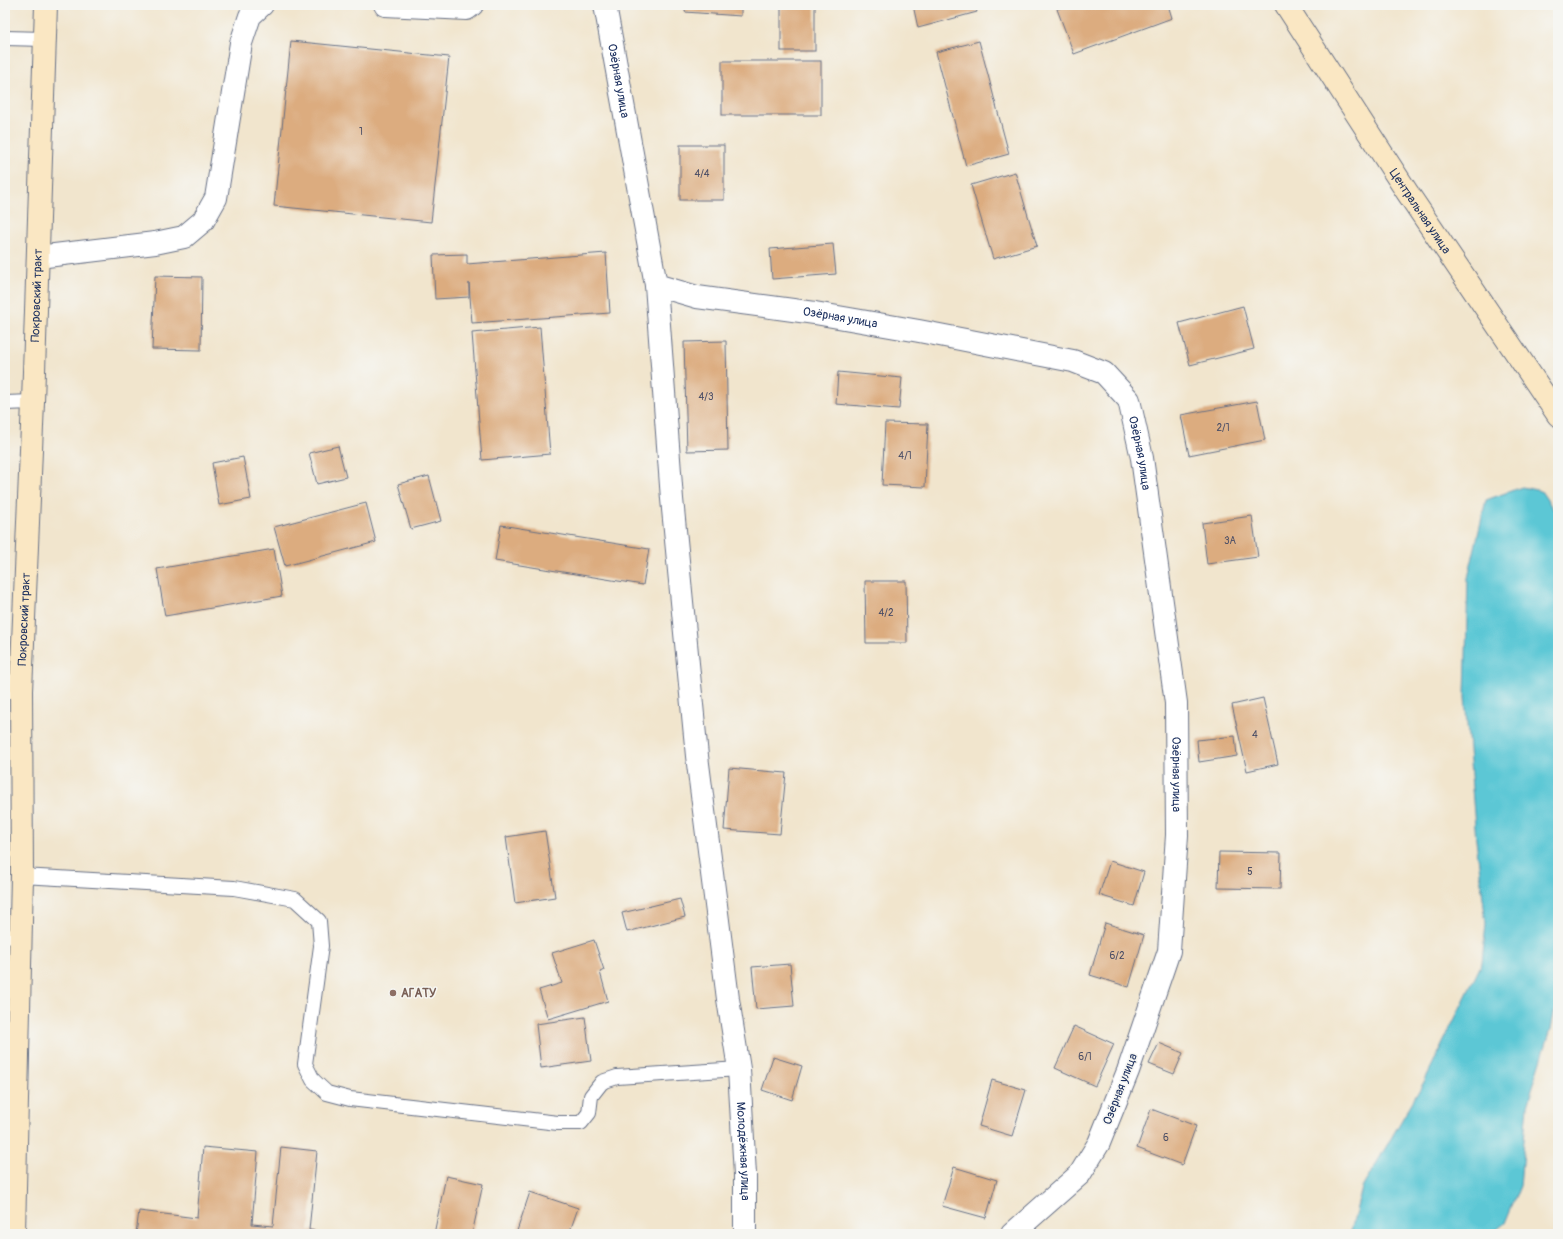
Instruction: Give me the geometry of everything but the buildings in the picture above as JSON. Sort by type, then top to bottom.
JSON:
[{"type":"main road","name":"Покровский тракт","points":[[14,1234],[13,936],[22,876],[13,687],[33,402],[46,5]]},
{"type":"main road","name":"Центральная улица","points":[[1286,5],[1407,192],[1558,415]]},
{"type":"street","points":[[38,257],[155,243],[184,237],[203,221],[216,198],[241,43],[250,16],[262,5]]},
{"type":"street","points":[[385,5],[467,9],[472,5]]},
{"type":"street","name":"Озёрная улица","points":[[605,5],[656,285],[697,297],[815,313],[1073,361],[1104,373],[1129,400],[1142,458],[1176,703],[1177,834],[1168,951],[1128,1070],[1099,1143],[1080,1174],[1012,1234]]},
{"type":"street","name":"Молодёжная улица","points":[[656,285],[672,499],[697,756],[728,999],[739,1069],[745,1174],[745,1234]]},
{"type":"lane","points":[[5,38],[45,38]]},
{"type":"lane","points":[[5,403],[33,402]]},
{"type":"lane","points":[[22,876],[234,888],[295,898],[319,921],[321,946],[305,1064],[313,1080],[328,1093],[350,1099],[542,1122],[581,1123],[589,1113],[591,1096],[602,1082],[617,1076],[739,1069]]},
{"type":"water","points":[[1522,487],[1541,491],[1558,516],[1558,991],[1551,1029],[1527,1105],[1520,1186],[1505,1223],[1491,1234],[1350,1234],[1362,1188],[1424,1082],[1482,963],[1486,923],[1476,840],[1465,697],[1468,578],[1486,500]]},
{"type":"place","name":"АГАТУ","points":[[393,993]]}]
